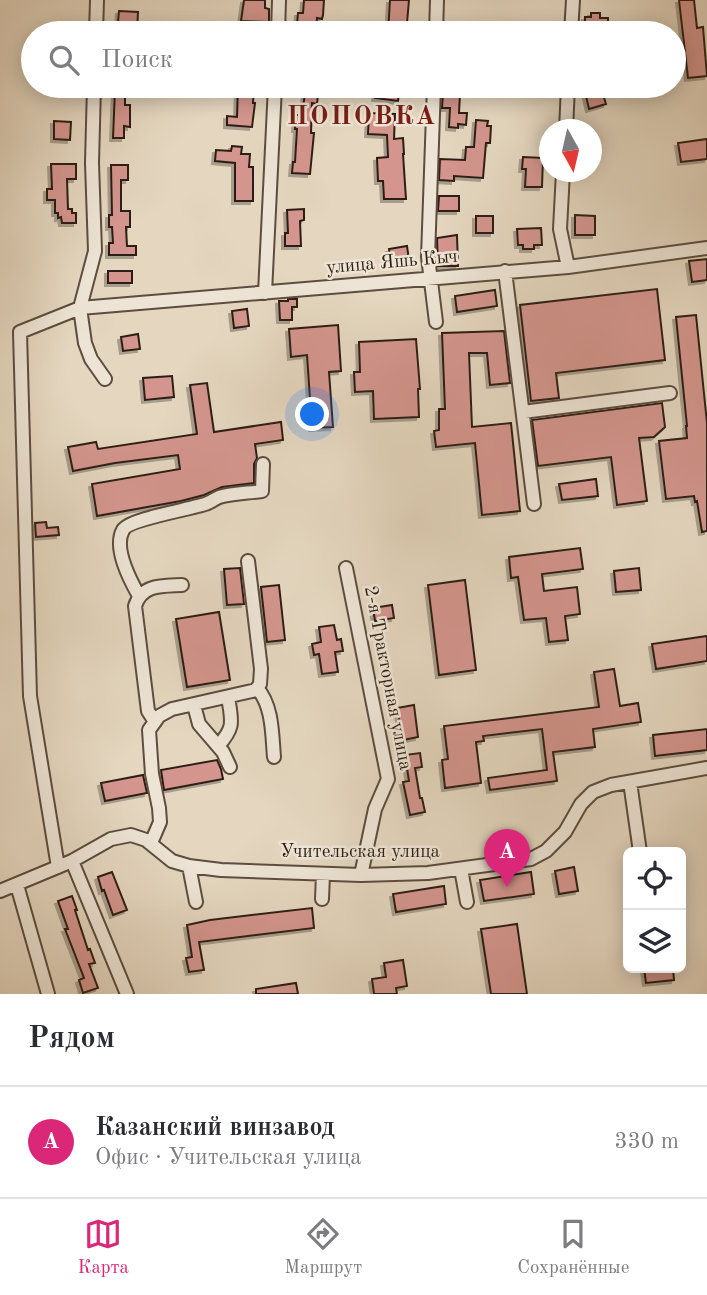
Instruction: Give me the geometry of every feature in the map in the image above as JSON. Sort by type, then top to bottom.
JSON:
[{"type":"street","points":[[96,21],[97,0]]},
{"type":"street","points":[[278,21],[279,0]]},
{"type":"street","points":[[437,21],[438,0]]},
{"type":"street","points":[[572,21],[573,0]]},
{"type":"street","points":[[94,98],[92,163],[95,251],[80,309],[85,343],[91,359],[105,379]]},
{"type":"street","points":[[265,293],[274,98]]},
{"type":"street","points":[[434,98],[428,257],[436,322]]},
{"type":"street","points":[[566,119],[567,98]]},
{"type":"street","points":[[562,182],[560,229],[568,267]]},
{"type":"street","name":"улица Яшь Кыч","points":[[58,867],[30,696],[20,332],[80,309],[568,267],[707,248]]},
{"type":"street","points":[[505,271],[534,504]]},
{"type":"street","points":[[523,412],[670,393]]},
{"type":"street","points":[[139,596],[124,565],[121,533],[126,526],[208,503],[218,497],[262,491],[263,464]]},
{"type":"street","points":[[150,843],[160,822],[152,774],[149,730],[159,716],[172,709],[256,690],[260,684],[261,669],[248,561]]},
{"type":"street","name":"2-я Тракторная улица","points":[[346,568],[388,779],[374,809],[361,875]]},
{"type":"street","points":[[155,722],[148,711],[135,606],[139,596],[158,586],[181,585]]},
{"type":"street","points":[[257,688],[264,696],[267,706],[274,757]]},
{"type":"street","points":[[218,746],[230,731],[228,697]]},
{"type":"street","points":[[194,705],[200,724],[223,752],[230,768]]},
{"type":"street","name":"Учительская улица","points":[[0,891],[72,861],[111,839],[131,835],[146,840],[172,861],[221,870],[361,875],[428,873],[531,859],[546,851],[565,832],[581,804],[593,792],[611,785],[707,768]]},
{"type":"street","points":[[630,782],[639,847]]},
{"type":"street","points":[[72,861],[127,994]]},
{"type":"street","points":[[189,866],[196,902]]},
{"type":"street","points":[[461,869],[467,902]]},
{"type":"street","points":[[322,900],[323,874]]},
{"type":"street","points":[[17,885],[47,994]]},
{"type":"building","points":[[244,0],[265,0],[265,8],[269,9],[269,21],[241,21]]},
{"type":"building","points":[[304,0],[324,0],[322,19],[297,21],[298,13],[303,13]]},
{"type":"building","points":[[390,0],[409,0],[407,21],[389,21]]},
{"type":"building","points":[[679,0],[694,0],[697,28],[703,27],[707,76],[688,78],[686,21],[681,21]]},
{"type":"building","points":[[119,11],[138,12],[138,21],[118,21]]},
{"type":"building","points":[[591,13],[600,13],[600,18],[608,18],[608,21],[585,21],[585,17],[591,17]]},
{"type":"building","points":[[115,98],[125,98],[125,105],[130,105],[130,127],[124,126],[124,138],[113,138]]},
{"type":"building","points":[[238,98],[253,98],[252,127],[227,125],[227,116],[237,117]]},
{"type":"building","points":[[304,98],[318,98],[317,104],[312,103],[311,133],[314,133],[310,174],[292,173],[295,162],[296,115],[302,115]]},
{"type":"building","points":[[375,98],[398,98],[398,101]]},
{"type":"building","points":[[443,98],[460,98],[459,113],[467,113],[466,125],[449,127],[450,108],[442,108]]},
{"type":"building","points":[[586,98],[604,98],[606,104],[589,109]]},
{"type":"building","points":[[369,113],[395,114],[394,139],[403,138],[406,199],[384,199],[383,181],[378,181],[377,158],[388,157],[387,135],[368,134]]},
{"type":"building","points":[[476,120],[488,121],[487,126],[491,126],[490,143],[486,143],[483,178],[454,176],[454,181],[439,180],[440,159],[465,160],[466,147],[474,147]]},
{"type":"building","points":[[54,121],[71,122],[70,140],[54,139]]},
{"type":"building","points":[[707,139],[707,159],[681,162],[678,143]]},
{"type":"building","points":[[232,146],[242,147],[241,154],[250,154],[249,167],[253,167],[253,201],[235,201],[235,163],[215,161],[216,150],[231,151]]},
{"type":"building","points":[[523,157],[539,158],[539,182],[542,182],[542,187],[525,187],[526,169],[522,169]]},
{"type":"building","points":[[51,164],[76,164],[76,179],[67,179],[68,209],[76,213],[76,223],[62,223],[61,217],[58,218],[58,213],[55,213],[55,200],[47,200],[47,189],[52,189]]},
{"type":"building","points":[[111,165],[128,165],[128,180],[121,180],[121,211],[130,211],[130,227],[126,227],[127,246],[136,246],[136,255],[109,255],[109,243],[113,243],[112,227],[109,227],[109,215],[112,215]]},
{"type":"building","points":[[439,196],[459,196],[459,211],[438,211]]},
{"type":"building","points":[[304,209],[304,220],[300,221],[301,246],[285,246],[285,233],[288,233],[287,210]]},
{"type":"building","points":[[575,215],[595,216],[595,235],[575,235]]},
{"type":"building","points":[[476,216],[493,216],[493,233],[476,233]]},
{"type":"building","points":[[541,228],[542,245],[534,245],[534,249],[523,249],[523,245],[518,245],[517,229]]},
{"type":"building","points":[[457,235],[458,266],[438,266],[437,238]]},
{"type":"building","points":[[407,246],[409,260],[391,263],[389,249]]},
{"type":"building","points":[[707,259],[707,280],[692,282],[689,261]]},
{"type":"building","points":[[108,271],[132,271],[132,283],[108,283]]},
{"type":"building","points":[[657,289],[665,360],[556,373],[559,398],[531,401],[520,305]]},
{"type":"building","points":[[495,290],[497,306],[457,312],[455,296]]},
{"type":"building","points":[[297,299],[297,307],[292,307],[292,320],[280,320],[279,301]]},
{"type":"building","points":[[247,309],[249,326],[234,328],[232,311]]},
{"type":"building","points":[[696,315],[707,423],[707,531],[702,532],[694,496],[666,499],[659,441],[687,438],[676,317]]},
{"type":"building","points":[[338,325],[341,371],[329,372],[333,427],[312,428],[307,355],[291,357],[289,329]]},
{"type":"building","points":[[504,331],[510,383],[490,385],[487,353],[469,353],[472,427],[511,423],[520,511],[482,515],[475,443],[436,447],[434,431],[439,430],[439,409],[445,409],[442,333]]},
{"type":"building","points":[[138,334],[140,349],[123,351],[121,337]]},
{"type":"building","points":[[416,339],[419,417],[374,419],[373,391],[355,392],[354,372],[360,372],[359,342]]},
{"type":"building","points":[[172,376],[174,397],[145,400],[143,378]]},
{"type":"building","points":[[207,383],[214,432],[281,422],[283,440],[255,444],[257,458],[254,464],[254,483],[222,487],[181,501],[97,516],[92,484],[180,469],[178,455],[73,471],[68,447],[96,442],[98,449],[197,434],[190,385]]},
{"type":"building","points":[[662,403],[665,427],[654,437],[639,438],[647,501],[617,505],[611,457],[538,466],[532,420]]},
{"type":"building","points":[[596,479],[598,496],[562,500],[559,484]]},
{"type":"building","points":[[46,522],[47,528],[58,527],[59,535],[36,537],[35,523]]},
{"type":"building","points":[[580,548],[583,569],[542,574],[544,591],[577,587],[580,614],[565,616],[568,640],[549,642],[546,618],[524,620],[518,577],[511,578],[509,557]]},
{"type":"building","points":[[240,568],[244,604],[227,605],[224,569]]},
{"type":"building","points":[[639,568],[641,590],[616,592],[614,571]]},
{"type":"building","points":[[465,580],[476,670],[439,675],[428,585]]},
{"type":"building","points":[[279,585],[285,640],[267,642],[261,587]]},
{"type":"building","points":[[392,605],[394,618],[375,621],[373,608]]},
{"type":"building","points":[[219,612],[230,680],[187,687],[176,619]]},
{"type":"building","points":[[334,625],[343,651],[335,652],[338,672],[322,674],[319,654],[314,655],[312,644],[321,642],[319,627]]},
{"type":"building","points":[[707,636],[707,661],[656,669],[652,644]]},
{"type":"building","points":[[614,669],[620,706],[638,703],[641,722],[593,729],[595,747],[553,752],[557,781],[490,790],[488,778],[547,770],[542,729],[483,736],[484,741],[476,742],[481,783],[445,788],[442,760],[448,759],[444,726],[599,707],[594,672]]},
{"type":"building","points":[[414,705],[418,737],[403,740],[397,708]]},
{"type":"building","points":[[707,729],[707,750],[655,756],[653,735]]},
{"type":"building","points":[[420,753],[422,767],[415,768],[425,812],[410,815],[403,782],[409,781],[405,755]]},
{"type":"building","points":[[217,760],[223,779],[164,790],[161,770]]},
{"type":"building","points":[[143,775],[147,793],[105,801],[101,783]]},
{"type":"building","points":[[574,867],[578,891],[559,894],[555,871]]},
{"type":"building","points":[[112,872],[127,910],[113,915],[98,877]]},
{"type":"building","points":[[531,872],[534,894],[484,901],[480,880]]},
{"type":"building","points":[[444,886],[446,904],[396,912],[393,894]]},
{"type":"building","points":[[72,896],[88,950],[90,949],[95,963],[89,964],[98,988],[83,993],[79,980],[84,978],[65,929],[68,929],[58,901]]},
{"type":"building","points":[[312,908],[314,928],[199,942],[204,970],[189,972],[186,958],[192,957],[187,925]]},
{"type":"building","points":[[517,924],[527,994],[491,994],[481,929]]},
{"type":"building","points":[[403,960],[407,986],[396,988],[397,994],[374,994],[372,979],[386,977],[384,963]]},
{"type":"building","points":[[645,973],[673,973],[674,980],[646,983]]},
{"type":"building","points":[[296,983],[298,994],[256,994],[256,989]]},
{"type":"place","name":"Казанский винзавод","points":[[507,887]]},
{"type":"district","name":"ПОПОВКА","points":[[362,117]]}]
